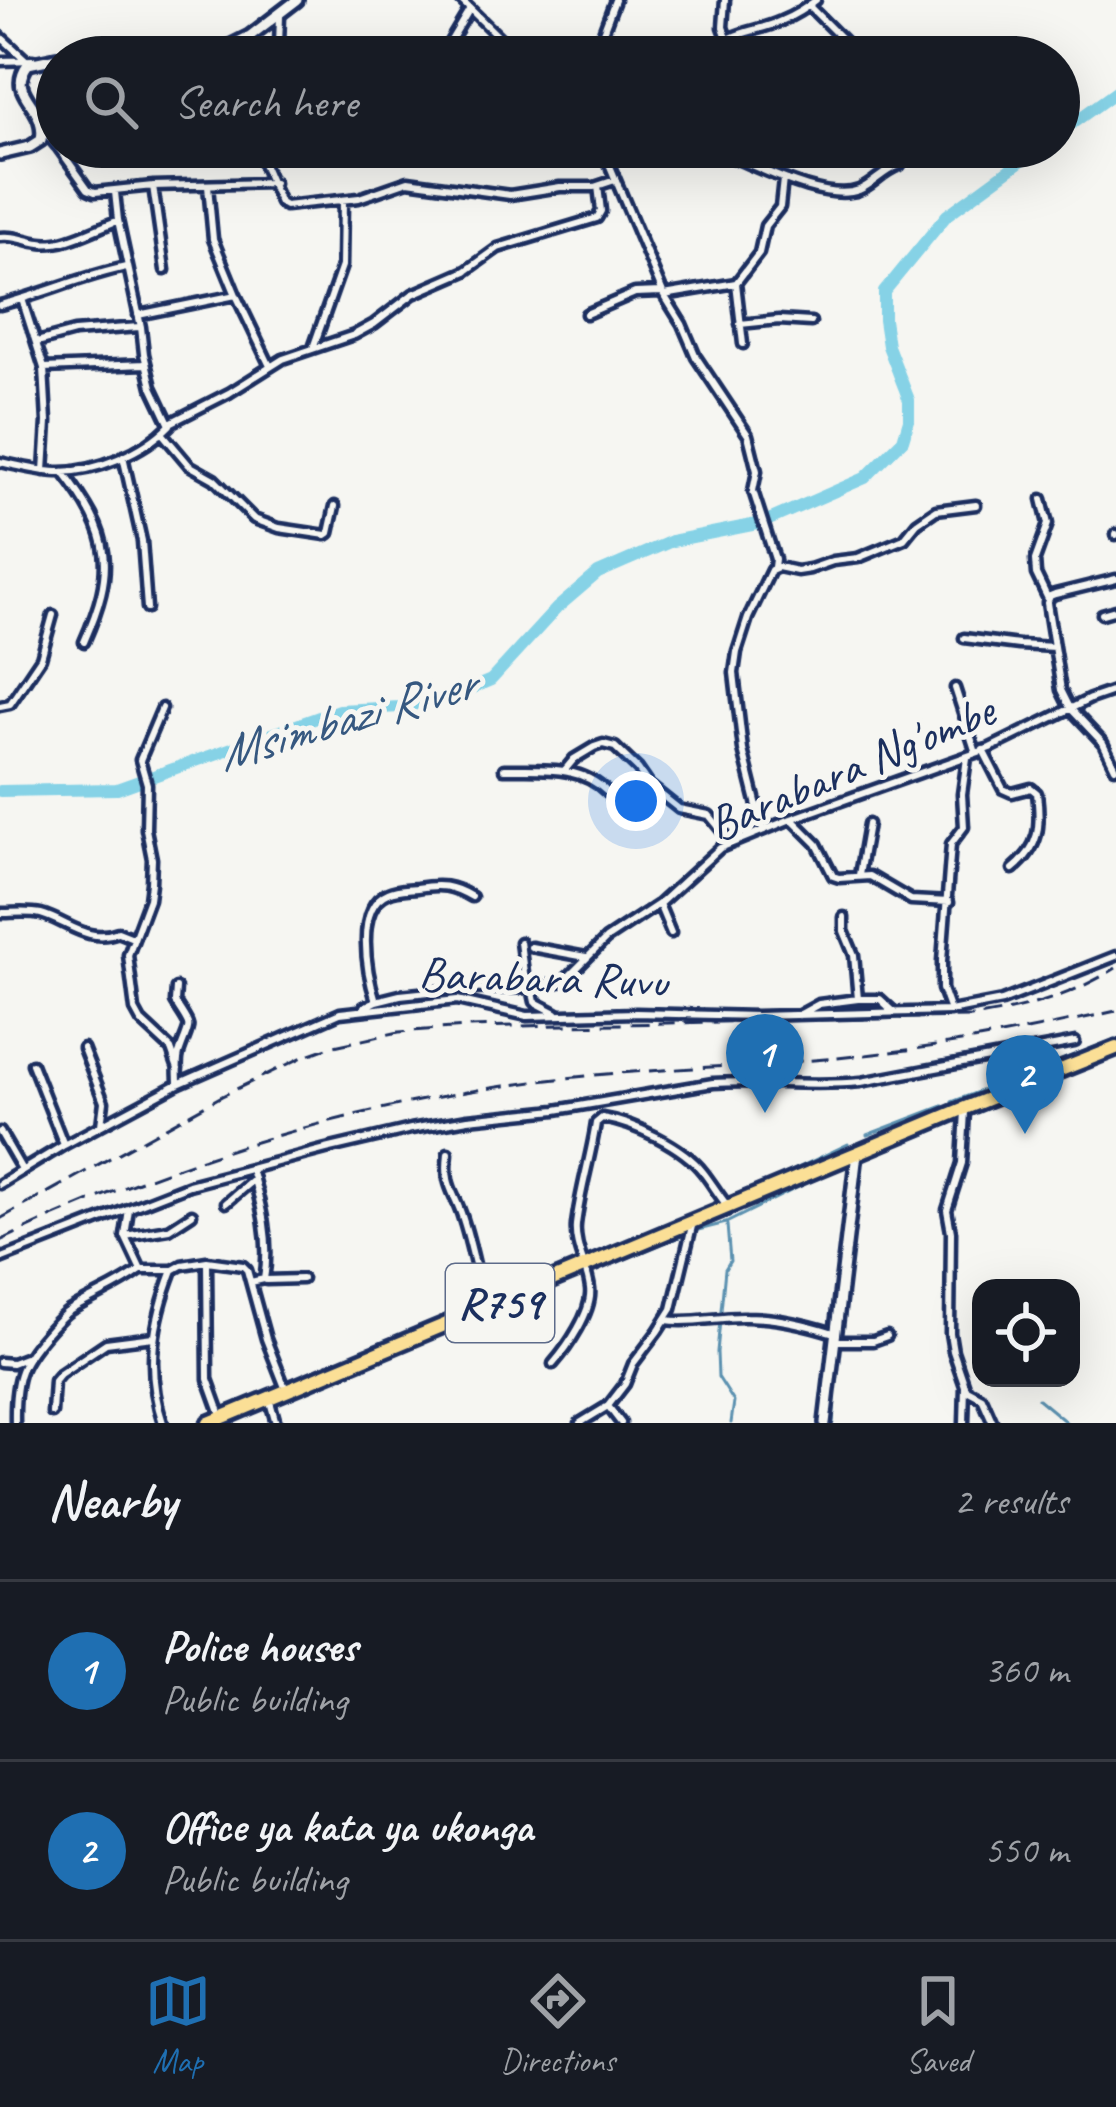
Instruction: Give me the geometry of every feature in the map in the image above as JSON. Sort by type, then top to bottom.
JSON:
[{"type":"main road","name":"R759","points":[[215,1420],[1116,1048]]},
{"type":"street","points":[[250,36],[297,0]]},
{"type":"street","points":[[461,0],[497,36]]},
{"type":"street","points":[[602,36],[615,0]]},
{"type":"street","points":[[725,0],[726,36]]},
{"type":"street","points":[[799,0],[810,5],[839,36]]},
{"type":"street","points":[[734,36],[781,22],[810,5]]},
{"type":"street","points":[[454,36],[469,10]]},
{"type":"street","points":[[279,36],[280,12]]},
{"type":"street","points":[[0,35],[31,60]]},
{"type":"street","points":[[31,60],[19,82],[36,109]]},
{"type":"street","points":[[0,62],[36,60]]},
{"type":"street","points":[[0,154],[36,144]]},
{"type":"street","points":[[74,168],[90,191],[274,183]]},
{"type":"street","points":[[266,168],[282,205],[344,201],[407,181],[509,195],[598,186],[616,179]]},
{"type":"street","points":[[611,168],[663,294],[717,392],[748,435],[758,471],[753,491],[774,568],[748,618],[734,673],[743,750],[763,830]]},
{"type":"street","points":[[759,168],[827,190],[855,191],[892,168]]},
{"type":"street","points":[[743,344],[736,283],[759,253],[765,226],[781,203],[783,178]]},
{"type":"street","points":[[153,186],[166,270]]},
{"type":"street","points":[[208,186],[213,239],[270,366]]},
{"type":"street","points":[[0,462],[63,472],[123,456],[170,423],[270,366],[374,324],[413,294],[466,271],[498,248],[597,218],[601,211],[598,186]]},
{"type":"street","points":[[115,191],[146,364],[170,423]]},
{"type":"street","points":[[312,351],[342,266],[344,201]]},
{"type":"street","points":[[0,237],[62,242],[118,220]]},
{"type":"street","points":[[0,305],[126,267]]},
{"type":"street","points":[[586,314],[635,293],[663,294],[736,283]]},
{"type":"street","points":[[138,315],[236,295]]},
{"type":"street","points":[[22,299],[44,368],[44,471]]},
{"type":"street","points":[[740,323],[811,322]]},
{"type":"street","points":[[37,342],[74,332],[141,327]]},
{"type":"street","points":[[44,368],[146,364]]},
{"type":"street","points":[[162,433],[189,465],[214,479],[262,523],[326,535],[335,506]]},
{"type":"street","points":[[123,456],[142,541],[147,608]]},
{"type":"street","points":[[63,472],[92,515],[106,563],[104,593],[84,642]]},
{"type":"street","points":[[1042,499],[1048,524],[1035,560],[1036,574],[1048,599],[1061,690],[1070,708],[1103,743],[1115,768]]},
{"type":"street","points":[[774,568],[797,571],[858,558],[904,539],[936,510],[976,505]]},
{"type":"street","points":[[1048,599],[1116,579]]},
{"type":"street","points":[[1102,614],[1116,610]]},
{"type":"street","points":[[0,706],[10,704],[41,658],[53,616]]},
{"type":"street","points":[[964,638],[1054,647]]},
{"type":"street","points":[[955,688],[975,753],[1003,789],[1012,793],[1031,788],[1036,793],[1036,843],[1013,869]]},
{"type":"street","name":"Barabara Ng'ombe","points":[[362,1008],[376,1001],[458,988],[529,988],[564,981],[606,939],[659,904],[720,848],[975,753],[1116,690]]},
{"type":"street","points":[[162,708],[140,760],[147,784],[151,883],[128,955],[136,1010],[141,1021],[171,1049],[178,1069]]},
{"type":"street","points":[[564,771],[594,747],[615,747],[649,785],[679,808],[709,815],[732,843]]},
{"type":"street","points":[[950,1011],[942,989],[951,844],[964,827],[962,794],[975,753]]},
{"type":"street","points":[[504,769],[584,775],[611,795],[623,816]]},
{"type":"street","points":[[791,819],[817,844],[833,876],[877,878],[911,900],[949,902]]},
{"type":"street","points":[[859,875],[868,824]]},
{"type":"street","points":[[376,1001],[364,946],[376,901],[393,891],[439,884],[472,897]]},
{"type":"street","points":[[659,904],[671,933]]},
{"type":"street","points":[[0,913],[39,913],[70,929],[107,936],[118,932],[133,938]]},
{"type":"street","points":[[844,917],[858,999]]},
{"type":"street","points":[[520,942],[535,1002],[563,1016]]},
{"type":"street","points":[[531,947],[586,957]]},
{"type":"street","name":"Barabara Ruvu","points":[[0,1184],[178,1084],[317,1022],[362,1008],[457,1000],[527,1016],[950,1011],[1002,1001],[1116,956]]},
{"type":"street","points":[[176,988],[175,1002],[190,1028],[178,1054],[178,1084]]},
{"type":"street","points":[[798,1016],[818,1004],[858,999],[880,999],[896,1013]]},
{"type":"street","points":[[0,1259],[189,1185],[411,1129],[713,1083],[813,1086],[861,1082],[1075,1042]]},
{"type":"street","points":[[83,1048],[104,1102],[101,1125]]},
{"type":"street","points":[[32,1064],[64,1145]]},
{"type":"street","points":[[964,1423],[965,1390],[950,1333],[951,1232],[946,1210],[962,1163],[965,1108]]},
{"type":"street","points":[[553,1364],[567,1349],[590,1301],[576,1226],[596,1123],[602,1118],[628,1123],[671,1147],[703,1171],[728,1207]]},
{"type":"street","points":[[0,1132],[22,1170]]},
{"type":"street","points":[[448,1153],[446,1174],[461,1212],[484,1310]]},
{"type":"street","points":[[825,1423],[857,1153]]},
{"type":"street","points":[[251,1169],[266,1243],[262,1280]]},
{"type":"street","points":[[226,1203],[254,1179]]},
{"type":"street","points":[[129,1209],[125,1236],[141,1270]]},
{"type":"street","points":[[125,1236],[169,1229],[192,1214]]},
{"type":"street","points":[[580,1423],[608,1406],[666,1320],[692,1222]]},
{"type":"street","points":[[207,1261],[208,1379],[215,1420]]},
{"type":"street","points":[[15,1423],[15,1392],[25,1358],[69,1310],[117,1288],[141,1270],[173,1270],[207,1261],[243,1266],[286,1390]]},
{"type":"street","points":[[163,1423],[156,1399],[153,1337],[173,1270]]},
{"type":"street","points":[[251,1282],[302,1279]]},
{"type":"street","points":[[666,1320],[776,1318],[833,1337],[873,1341],[887,1336]]},
{"type":"street","points":[[52,1413],[54,1381],[60,1373],[106,1342],[153,1337]]},
{"type":"street","points":[[0,1362],[25,1358]]},
{"type":"street","points":[[965,1390],[982,1398],[993,1423]]},
{"type":"street","points":[[268,1398],[276,1423]]},
{"type":"street","points":[[608,1406],[621,1423]]},
{"type":"waterway","name":"Msimbazi River","points":[[1080,118],[1116,92]]},
{"type":"waterway","name":"Msimbazi River","points":[[0,791],[117,789],[339,710],[401,707],[451,697],[491,680],[557,608],[598,573],[672,541],[762,523],[865,478],[903,440],[909,420],[909,400],[888,346],[884,292],[947,215],[1011,168]]},
{"type":"waterway","points":[[952,1102],[1116,1039]]},
{"type":"waterway","points":[[867,1135],[943,1106]]},
{"type":"waterway","points":[[891,1146],[951,1123]]},
{"type":"waterway","points":[[743,1194],[848,1144]]},
{"type":"waterway","points":[[694,1231],[726,1223],[837,1168]]},
{"type":"waterway","points":[[689,1217],[724,1203]]},
{"type":"waterway","points":[[727,1225],[730,1261],[725,1269],[717,1352],[718,1377],[734,1402],[731,1423]]},
{"type":"waterway","points":[[595,1271],[684,1235]]},
{"type":"waterway","points":[[833,1423],[839,1351]]},
{"type":"waterway","points":[[1038,1399],[1067,1423]]},
{"type":"railway","points":[[0,1219],[222,1096],[330,1047],[399,1032],[467,1027],[971,1017],[1046,1000],[1116,968]]},
{"type":"railway","points":[[0,1241],[199,1160],[407,1103],[548,1080],[905,1050],[1116,1011]]},
{"type":"place","name":"Police houses","points":[[765,1113]]},
{"type":"place","name":"Office ya kata ya ukonga","points":[[1025,1134]]}]
